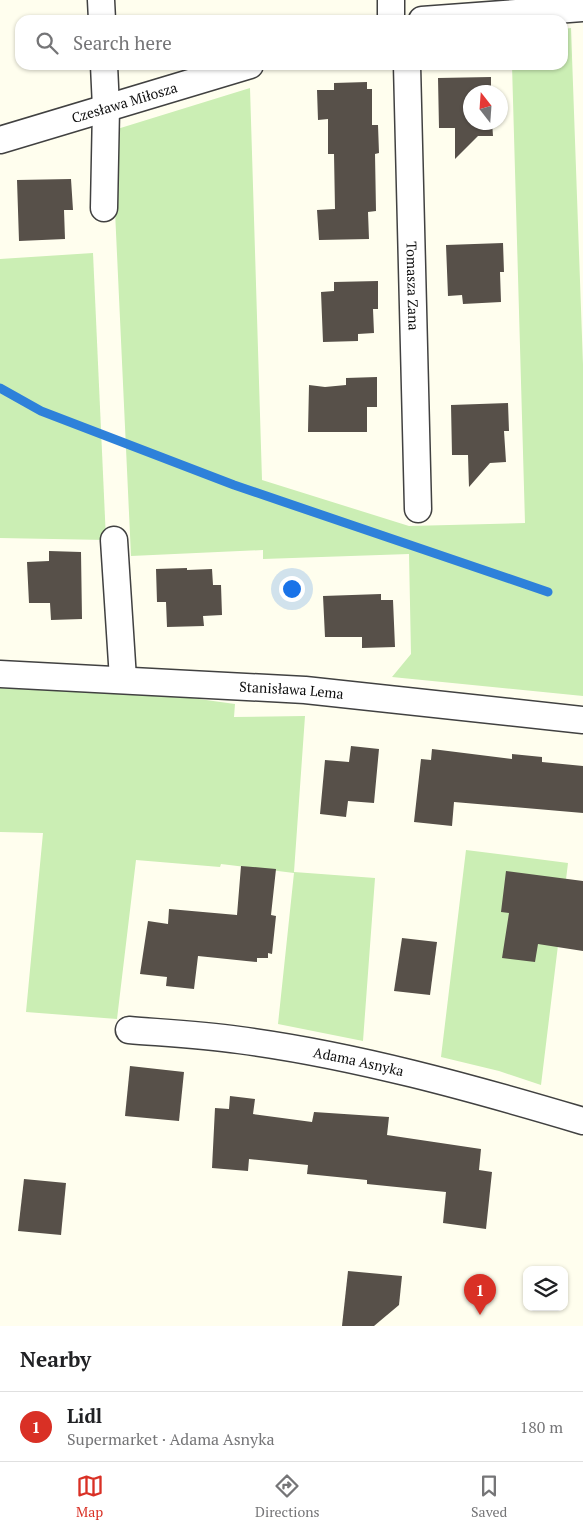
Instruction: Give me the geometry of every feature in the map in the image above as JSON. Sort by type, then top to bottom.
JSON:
[{"type":"street","points":[[101,0],[102,15]]},
{"type":"street","points":[[391,0],[391,15]]},
{"type":"street","points":[[489,15],[583,8]]},
{"type":"street","points":[[104,70],[106,108],[104,208]]},
{"type":"street","name":"Czesława Miłosza","points":[[0,140],[233,70]]},
{"type":"street","name":"Tomasza Zana","points":[[407,70],[418,508]]},
{"type":"street","points":[[114,540],[123,679]]},
{"type":"street","name":"Stanisława Lema","points":[[0,674],[305,690],[583,720]]},
{"type":"street","name":"Adama Asnyka","points":[[130,1030],[240,1040],[348,1060],[480,1090],[583,1121]]},
{"type":"green space","points":[[568,28],[571,28],[583,365],[583,696],[392,677],[411,654],[409,554],[263,559],[263,550],[131,556],[115,211],[114,130],[250,88],[262,480],[409,526],[525,523],[512,70],[568,70]]},
{"type":"green space","points":[[93,253],[106,540],[0,538],[0,259]]},
{"type":"green space","points":[[0,684],[177,696],[235,704],[234,717],[305,716],[294,872],[375,878],[363,1041],[278,1024],[294,873],[221,864],[220,867],[136,860],[117,1019],[26,1012],[43,833],[0,832]]},
{"type":"green space","points":[[466,850],[568,863],[541,1085],[499,1071],[441,1057]]},
{"type":"building","points":[[491,77],[491,85],[463,85],[463,130],[493,130],[493,136],[478,136],[455,159],[455,128],[439,128],[438,78]]},
{"type":"building","points":[[367,82],[367,89],[372,89],[372,125],[378,125],[379,153],[375,154],[376,211],[368,212],[369,239],[319,240],[317,210],[335,209],[334,154],[328,154],[328,119],[318,120],[317,90],[334,90],[334,83]]},
{"type":"building","points":[[71,179],[73,210],[64,210],[65,239],[19,241],[17,180]]},
{"type":"building","points":[[503,243],[504,272],[500,272],[501,302],[463,304],[462,295],[448,296],[446,245]]},
{"type":"building","points":[[378,281],[378,309],[373,309],[374,333],[358,334],[358,341],[323,342],[321,292],[334,291],[334,282]]},
{"type":"building","points":[[377,377],[377,407],[367,407],[367,432],[308,432],[309,385],[325,387],[346,385],[346,378]]},
{"type":"building","points":[[508,403],[509,431],[504,431],[506,462],[490,463],[469,487],[468,455],[452,455],[451,405]]},
{"type":"building","points":[[49,551],[81,552],[82,619],[51,620],[50,603],[29,603],[27,562],[49,561]]},
{"type":"building","points":[[187,568],[187,570],[212,569],[213,585],[221,585],[222,615],[203,616],[204,626],[167,627],[166,602],[157,602],[156,569]]},
{"type":"building","points":[[381,594],[381,600],[393,600],[395,647],[362,648],[362,637],[325,637],[323,596]]},
{"type":"building","points":[[351,746],[379,749],[374,803],[348,801],[346,817],[320,814],[325,760],[349,762]]},
{"type":"building","points":[[432,749],[512,759],[512,754],[542,757],[542,762],[583,766],[583,813],[454,802],[452,826],[414,822],[421,759],[431,760]]},
{"type":"building","points":[[241,866],[276,869],[271,915],[276,916],[272,954],[268,953],[268,958],[257,958],[257,962],[198,956],[194,989],[166,986],[167,977],[140,974],[148,921],[168,924],[169,909],[237,915]]},
{"type":"building","points":[[506,871],[583,881],[583,951],[538,944],[535,962],[502,958],[509,913],[501,912]]},
{"type":"building","points":[[402,938],[437,942],[430,995],[394,991]]},
{"type":"building","points":[[130,1066],[184,1072],[179,1121],[125,1116]]},
{"type":"building","points":[[230,1096],[255,1099],[253,1114],[312,1122],[314,1112],[389,1117],[387,1135],[481,1149],[479,1170],[492,1172],[486,1229],[443,1223],[446,1192],[367,1184],[367,1180],[307,1174],[308,1165],[249,1159],[248,1171],[212,1168],[215,1108],[229,1109]]},
{"type":"building","points":[[24,1179],[66,1183],[61,1235],[18,1231]]},
{"type":"building","points":[[348,1271],[402,1276],[399,1305],[374,1326],[342,1326]]},
{"type":"waterway","points":[[0,388],[41,411],[234,485],[548,592]]},
{"type":"place","name":"Lidl","points":[[480,1315]]}]
